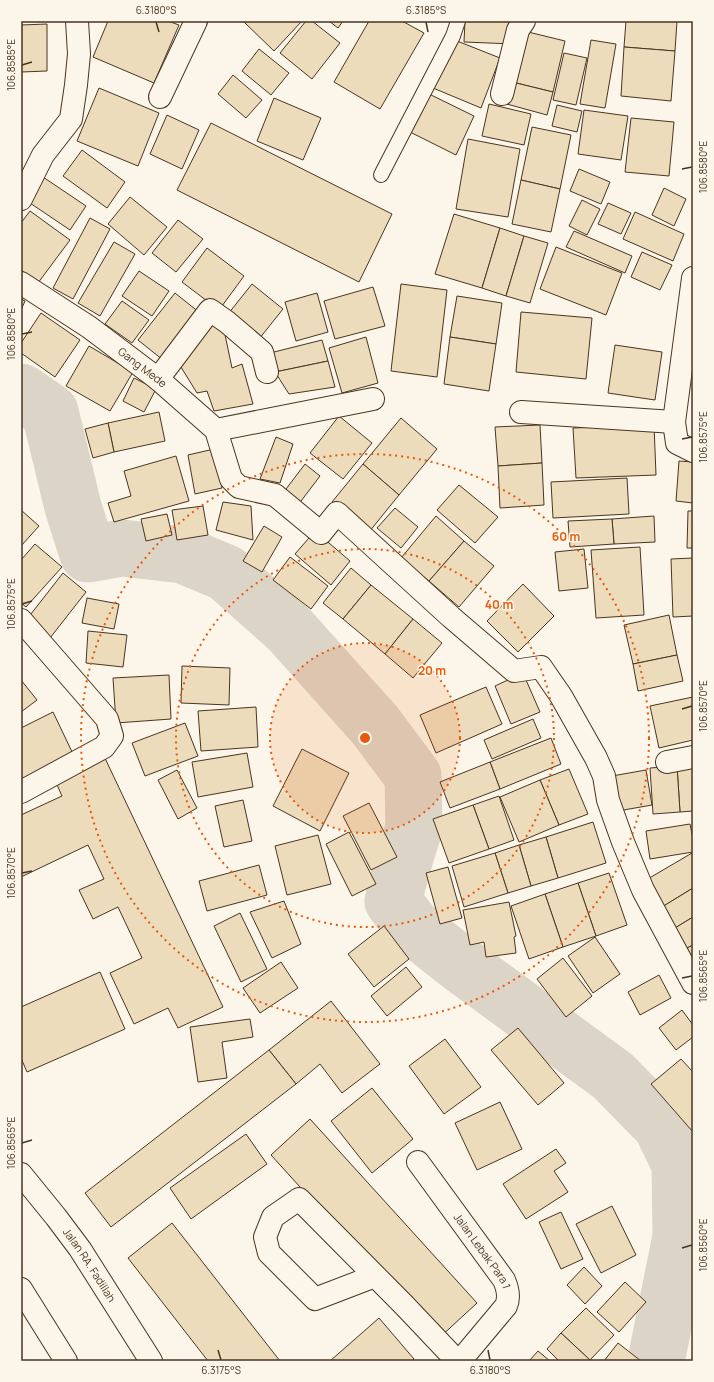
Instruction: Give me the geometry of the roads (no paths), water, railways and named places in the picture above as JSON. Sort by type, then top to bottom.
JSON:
[{"type":"street","points":[[21,200],[42,155],[71,119],[79,54],[77,21]]},
{"type":"street","points":[[160,97],[196,21]]},
{"type":"street","points":[[502,94],[518,30],[524,21]]},
{"type":"street","points":[[693,278],[674,422],[677,444],[693,451]]},
{"type":"street","name":"Gang Mede","points":[[21,283],[89,327],[158,379],[216,430]]},
{"type":"street","points":[[158,379],[210,310],[227,322],[262,352],[267,372]]},
{"type":"street","points":[[373,399],[216,430],[231,479],[239,486],[275,495],[321,533],[337,513],[451,617],[514,671],[541,667],[561,696],[596,758],[604,776],[608,800],[623,842],[643,890],[693,983]]},
{"type":"street","points":[[521,412],[674,422]]},
{"type":"street","points":[[21,620],[107,719],[112,736],[104,747],[21,792]]},
{"type":"street","points":[[667,762],[693,757]]},
{"type":"street","name":"Jalan Lebak Para 1","points":[[418,1162],[504,1280],[508,1290],[508,1301],[506,1306],[459,1361]]},
{"type":"street","name":"Jalan RA. Fadillah","points":[[21,1174],[80,1249],[151,1361]]},
{"type":"street","points":[[375,1276],[315,1299],[269,1253],[265,1237],[273,1217],[299,1199],[459,1361]]},
{"type":"street","points":[[21,1289],[66,1361]]},
{"type":"lane","points":[[381,175],[452,36],[458,21]]},
{"type":"waterway","points":[[21,392],[50,412],[73,507],[88,554],[122,548],[183,555],[226,573],[289,629],[375,725],[413,776],[414,828],[393,901],[412,926],[460,964],[613,1076],[661,1125],[680,1164],[681,1237],[656,1361]]}]
